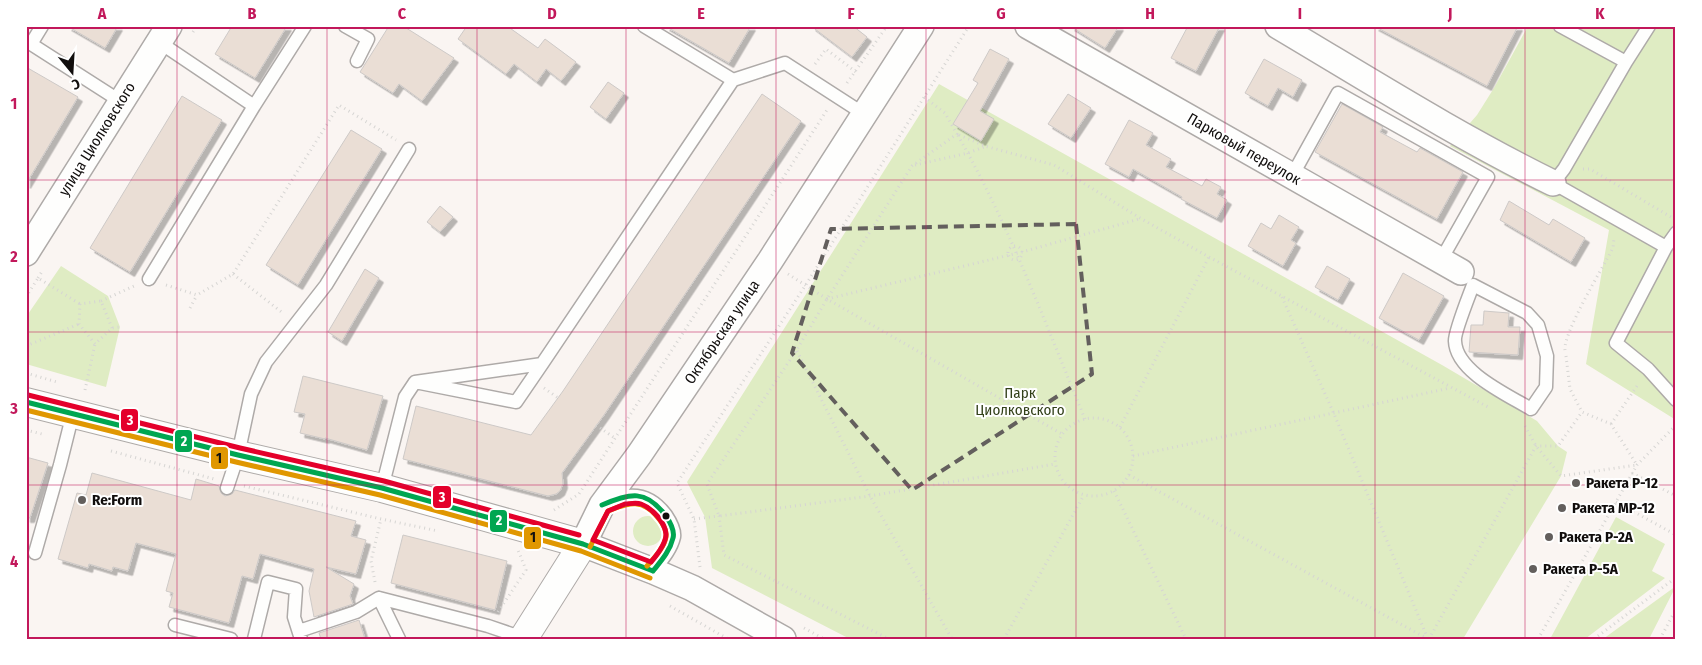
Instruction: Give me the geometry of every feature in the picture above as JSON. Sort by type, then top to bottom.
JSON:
[{"type":"street","name":"Октябрьская улица","points":[[524,638],[583,544],[602,505],[639,455],[770,261],[921,26]]},
{"type":"street","name":"Парковый переулок","points":[[1028,26],[1458,272]]},
{"type":"street","points":[[1278,26],[1529,172],[1553,183]]},
{"type":"street","name":"улица Циолковского","points":[[26,253],[120,101],[164,34]]},
{"type":"street","points":[[26,402],[79,401],[238,455],[382,488],[583,544],[692,588],[778,633]]},
{"type":"lane","points":[[42,26],[31,44],[120,101]]},
{"type":"lane","points":[[149,279],[305,26]]},
{"type":"lane","points":[[345,26],[368,39],[356,60]]},
{"type":"lane","points":[[644,26],[733,80]]},
{"type":"lane","points":[[1560,26],[1626,62]]},
{"type":"lane","points":[[1648,26],[1564,170],[1553,183],[1666,247]]},
{"type":"lane","points":[[164,34],[254,106]]},
{"type":"lane","points":[[415,382],[516,402],[733,80],[785,63],[864,114]]},
{"type":"lane","points":[[1292,176],[1338,93],[1488,177],[1458,272],[1454,340],[1458,355],[1473,373],[1531,409],[1546,387],[1547,356],[1538,325],[1526,313],[1458,272]]},
{"type":"lane","points":[[228,485],[238,455],[251,394],[266,362],[326,285],[409,148]]},
{"type":"lane","points":[[1676,233],[1666,247],[1616,343],[1648,369],[1676,400]]},
{"type":"lane","points":[[382,488],[405,397],[415,382],[542,364]]},
{"type":"lane","points":[[35,553],[66,439],[79,401]]},
{"type":"lane","points":[[602,505],[623,496],[642,496],[658,505],[670,521],[674,536],[666,555],[653,571]]},
{"type":"lane","points":[[254,639],[268,582],[296,589],[294,617],[300,635],[356,612],[379,598],[488,626],[524,638]]},
{"type":"lane","points":[[379,598],[399,639]]},
{"type":"lane","points":[[175,625],[231,639]]},
{"type":"path","points":[[701,573],[694,519],[677,484],[805,286],[968,26]]},
{"type":"path","points":[[806,76],[826,49],[856,72]]},
{"type":"path","points":[[924,97],[946,113],[968,153],[1013,246],[1084,419]]},
{"type":"path","points":[[190,308],[197,295],[233,274],[339,105],[409,148]]},
{"type":"path","points":[[957,134],[985,146],[1054,165],[1140,218],[1209,257],[1492,409]]},
{"type":"path","points":[[889,639],[724,555],[719,516],[707,484],[796,351],[912,166],[957,134]]},
{"type":"path","points":[[912,166],[968,153],[985,146]]},
{"type":"path","points":[[827,299],[1015,252],[1022,252],[1140,218]]},
{"type":"path","points":[[1616,220],[1613,248],[1570,328],[1564,343],[1570,389],[1582,412],[1611,424],[1638,465]]},
{"type":"path","points":[[1013,246],[1020,248],[1022,252]]},
{"type":"path","points":[[1008,255],[1010,248],[1013,246]]},
{"type":"path","points":[[1008,255],[1014,260],[1022,256],[1022,252]]},
{"type":"path","points":[[1120,427],[1209,257]]},
{"type":"path","points":[[233,274],[295,323]]},
{"type":"path","points":[[26,297],[38,278],[80,304],[101,301],[108,296],[149,279],[197,295]]},
{"type":"path","points":[[805,286],[1062,434]]},
{"type":"path","points":[[1282,297],[1334,414],[1428,639]]},
{"type":"path","points":[[101,301],[112,328]]},
{"type":"path","points":[[80,304],[79,324],[94,344]]},
{"type":"path","points":[[26,346],[79,324]]},
{"type":"path","points":[[79,401],[94,344],[112,328],[120,327]]},
{"type":"path","points":[[796,351],[870,496],[952,639]]},
{"type":"path","points":[[1611,424],[1648,369]]},
{"type":"path","points":[[1133,456],[1452,388]]},
{"type":"path","points":[[1536,446],[1558,446],[1582,412]]},
{"type":"path","points":[[1084,419],[1103,419],[1120,427],[1130,440],[1133,456],[1129,475],[1114,491],[1100,496],[1084,495],[1070,489],[1060,478],[1055,464],[1056,448],[1062,434],[1072,424],[1084,419]]},
{"type":"path","points":[[596,425],[616,439]]},
{"type":"path","points":[[1525,425],[1536,446],[1560,476],[1638,465]]},
{"type":"path","points":[[1538,639],[1632,473],[1676,425]]},
{"type":"path","points":[[26,430],[66,439]]},
{"type":"path","points":[[1428,639],[1536,446]]},
{"type":"path","points":[[105,449],[228,485],[439,532]]},
{"type":"path","points":[[694,519],[870,496],[1055,464]]},
{"type":"path","points":[[1632,473],[1676,496]]},
{"type":"path","points":[[1129,475],[1428,639]]},
{"type":"path","points":[[1114,491],[1186,639]]},
{"type":"path","points":[[1004,639],[1084,495]]},
{"type":"path","points":[[1616,502],[1676,535]]},
{"type":"path","points":[[379,598],[370,562],[381,519]]},
{"type":"path","points":[[488,626],[526,570],[517,548]]},
{"type":"path","points":[[1594,639],[1674,580]]},
{"type":"path","points":[[1660,639],[1676,609]]},
{"type":"path","points":[[678,611],[728,639]]},
{"type":"path","points":[[778,633],[824,639]]},
{"type":"highlighted area","points":[[1076,224],[1092,374],[912,490],[792,353],[831,229]]},
{"type":"green space","points":[[1528,26],[1676,26],[1676,420],[1586,364],[1609,230],[1450,146],[1477,115]]},
{"type":"green space","name":"Парк Циолковского","points":[[939,84],[1442,365],[1537,421],[1558,446],[1567,452],[1561,476],[1463,639],[850,639],[712,568],[705,517],[687,482]]},
{"type":"green space","points":[[61,266],[108,296],[120,327],[106,387],[26,364],[26,317]]},
{"type":"green space","points":[[648,516],[659,520],[663,531],[659,542],[648,546],[637,542],[633,531],[637,520]]},
{"type":"green space","points":[[1616,517],[1665,544],[1652,571],[1665,578],[1585,639],[1550,639]]},
{"type":"green space","points":[[1676,586],[1649,639],[1603,639]]},
{"type":"building","points":[[67,26],[118,26],[105,48]]},
{"type":"building","points":[[232,26],[287,26],[255,78],[215,54]]},
{"type":"building","points":[[389,26],[403,26],[454,58],[422,101],[399,84],[393,93],[360,72]]},
{"type":"building","points":[[467,26],[507,26],[538,48],[545,39],[576,62],[561,81],[546,69],[537,82],[514,64],[506,74],[458,39]]},
{"type":"building","points":[[665,26],[751,26],[729,63]]},
{"type":"building","points":[[811,26],[853,26],[867,37],[852,57]]},
{"type":"building","points":[[1070,26],[1119,26],[1105,48]]},
{"type":"building","points":[[1188,26],[1220,26],[1196,71],[1171,58]]},
{"type":"building","points":[[1374,26],[1518,26],[1487,86]]},
{"type":"building","points":[[990,49],[1009,59],[980,111],[994,119],[981,141],[953,124],[978,83],[973,80]]},
{"type":"building","points":[[1264,59],[1302,80],[1293,97],[1278,88],[1268,106],[1245,93]]},
{"type":"building","points":[[26,67],[78,97],[26,184]]},
{"type":"building","points":[[608,82],[624,93],[606,119],[590,107]]},
{"type":"building","points":[[762,94],[801,121],[604,415],[562,473],[563,484],[560,491],[548,496],[403,459],[416,406],[531,435],[563,391]]},
{"type":"building","points":[[1068,94],[1091,108],[1071,138],[1048,124]]},
{"type":"building","points":[[182,96],[222,120],[130,272],[90,248]]},
{"type":"building","points":[[1342,104],[1383,127],[1380,132],[1417,152],[1420,148],[1463,172],[1437,219],[1315,152]]},
{"type":"building","points":[[1129,120],[1153,133],[1146,145],[1171,159],[1166,167],[1202,186],[1206,179],[1221,187],[1217,194],[1227,200],[1217,218],[1181,199],[1182,197],[1133,169],[1129,177],[1105,164]]},
{"type":"building","points":[[351,130],[382,149],[298,285],[266,265]]},
{"type":"building","points":[[1509,201],[1549,225],[1553,219],[1585,238],[1571,262],[1500,220]]},
{"type":"building","points":[[440,206],[453,217],[440,232],[427,222]]},
{"type":"building","points":[[1279,215],[1299,227],[1291,240],[1296,243],[1283,266],[1248,246],[1261,223],[1271,229]]},
{"type":"building","points":[[1327,266],[1350,279],[1338,300],[1315,287]]},
{"type":"building","points":[[365,269],[379,278],[342,341],[328,332]]},
{"type":"building","points":[[1403,273],[1444,296],[1419,340],[1379,318]]},
{"type":"building","points":[[1484,311],[1509,313],[1508,327],[1520,327],[1518,355],[1469,352],[1471,325],[1483,325]]},
{"type":"building","points":[[303,376],[383,396],[367,450],[300,433],[305,414],[294,412]]},
{"type":"building","points":[[26,457],[48,463],[30,518],[26,518]]},
{"type":"building","points":[[92,473],[191,500],[196,479],[219,486],[221,493],[225,496],[232,494],[235,490],[356,521],[351,536],[366,540],[356,574],[326,567],[354,584],[350,596],[353,604],[314,617],[309,591],[314,569],[260,554],[253,579],[242,576],[229,623],[169,607],[173,593],[166,591],[176,554],[136,543],[128,571],[113,567],[112,571],[89,564],[88,568],[58,559],[77,493],[86,495]]},
{"type":"building","points":[[403,535],[507,561],[495,610],[391,583]]},
{"type":"building","points":[[359,620],[365,639],[321,639],[319,633]]},
{"type":"transit line","name":"3","points":[[28,395],[240,448],[384,481],[579,535]]},
{"type":"transit line","name":"2","points":[[26,402],[238,455],[382,488],[583,544],[653,571]]},
{"type":"transit line","name":"1","points":[[26,410],[236,462],[380,495],[581,551],[650,578]]},
{"type":"transit line","name":"2","points":[[602,505],[629,496],[644,497],[659,507],[666,516],[673,530],[672,543],[653,571]]},
{"type":"transit line","name":"3","points":[[637,503],[645,506],[657,516],[665,529],[666,534],[663,545],[651,562],[593,540],[608,511],[625,504],[637,503]]},
{"type":"transit line","name":"1","points":[[590,547],[608,511],[629,504],[641,505],[653,512],[664,527],[666,534],[661,549],[647,566]]},
{"type":"place","name":"Ракета Р-12","points":[[1576,483]]},
{"type":"place","name":"Re:Form","points":[[82,500]]},
{"type":"place","name":"Ракета МР-12","points":[[1562,508]]},
{"type":"place","name":"Ракета Р-2А","points":[[1549,537]]},
{"type":"place","name":"Ракета Р-5А","points":[[1533,569]]}]
